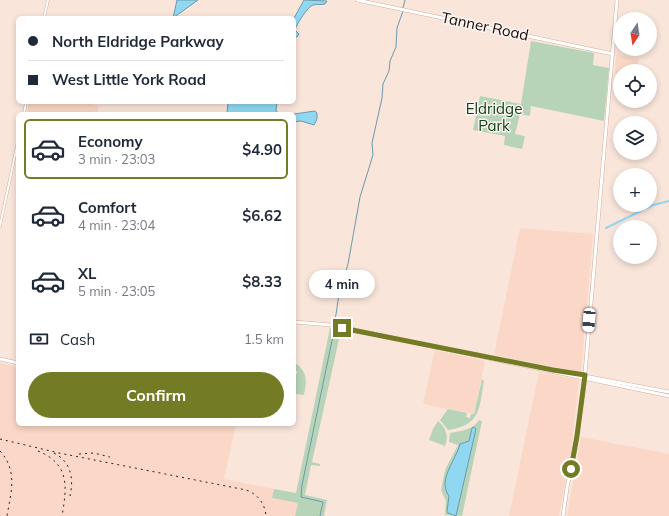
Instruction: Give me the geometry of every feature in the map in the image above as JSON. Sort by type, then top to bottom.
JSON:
[{"type":"main road","name":"Tanner Road","points":[[357,0],[612,54]]},
{"type":"main road","points":[[563,516],[566,488],[577,436],[584,376],[617,0]]},
{"type":"main road","points":[[296,322],[331,325],[669,392]]},
{"type":"main road","points":[[0,359],[16,362]]},
{"type":"main road","points":[[584,376],[669,396]]},
{"type":"street","points":[[44,16],[48,0]]},
{"type":"street","points":[[0,226],[16,150]]},
{"type":"shaded area","points":[[616,56],[639,59],[638,64],[616,64]]},
{"type":"shaded area","points":[[29,104],[91,104],[99,106],[98,112],[27,112]]},
{"type":"shaded area","points":[[520,228],[593,234],[581,372],[494,355]]},
{"type":"shaded area","points":[[435,350],[485,361],[474,414],[423,404]]},
{"type":"shaded area","points":[[0,363],[16,367],[16,426],[236,426],[224,479],[274,489],[272,498],[298,503],[295,516],[0,516]]},
{"type":"shaded area","points":[[539,372],[579,380],[571,451],[559,516],[509,516]]},
{"type":"shaded area","points":[[581,437],[669,454],[669,516],[567,516]]},
{"type":"green space","name":"Eldridge Park","points":[[531,41],[594,53],[593,65],[609,68],[604,121],[531,106],[530,116],[520,114],[515,134],[525,136],[522,149],[504,145],[505,136],[473,130],[480,96],[521,104]]},
{"type":"green space","points":[[330,328],[341,330],[312,462],[320,464],[320,466],[311,465],[305,495],[327,500],[324,516],[295,516],[298,503],[272,498],[274,489],[296,493]]},
{"type":"green space","points":[[296,364],[302,369],[304,373],[306,386],[304,395],[296,394],[296,374],[298,373],[296,370]]},
{"type":"green space","points":[[482,379],[484,381],[481,400],[473,420],[459,428],[448,430],[440,420],[448,409],[467,413],[466,417],[470,418],[471,414],[474,414]]},
{"type":"green space","points":[[479,420],[482,421],[462,516],[445,515],[446,501],[441,490],[446,468],[458,445],[449,442],[450,433],[470,428]]},
{"type":"green space","points":[[438,421],[446,432],[447,439],[445,446],[429,440]]},
{"type":"water","points":[[177,0],[198,0],[176,16],[173,16]]},
{"type":"water","points":[[304,0],[327,1],[325,4],[311,6],[302,16],[296,28],[295,16]]},
{"type":"water","points":[[296,31],[299,34],[296,37]]},
{"type":"water","points":[[228,104],[277,104],[276,111],[277,112],[227,112]]},
{"type":"water","points":[[315,111],[317,113],[317,119],[314,125],[301,121],[296,122],[296,114]]},
{"type":"water","points":[[474,427],[476,429],[456,516],[448,513],[447,511],[449,496],[446,490],[446,477],[460,444],[469,441],[472,428]]},
{"type":"waterway","points":[[403,8],[405,0]]},
{"type":"waterway","points":[[335,321],[339,294],[348,264],[360,197],[373,155],[372,143],[382,98],[383,84],[389,71],[390,61],[396,47],[397,28],[403,11]]},
{"type":"waterway","points":[[606,228],[653,205],[669,201]]},
{"type":"waterway","points":[[320,516],[323,502],[301,497],[302,485],[334,331]]},
{"type":"railway","points":[[0,439],[59,453],[246,490],[254,494],[260,500],[264,507],[266,516]]},
{"type":"railway","points":[[0,451],[9,466],[12,482],[7,516]]},
{"type":"railway","points":[[38,451],[48,456],[56,463],[64,478],[65,495],[62,516]]},
{"type":"railway","points":[[54,453],[64,461],[70,471],[72,483],[70,496]]},
{"type":"railway","points":[[79,454],[94,453],[110,457]]},
{"type":"route","points":[[342,328],[585,375],[571,469]]}]
